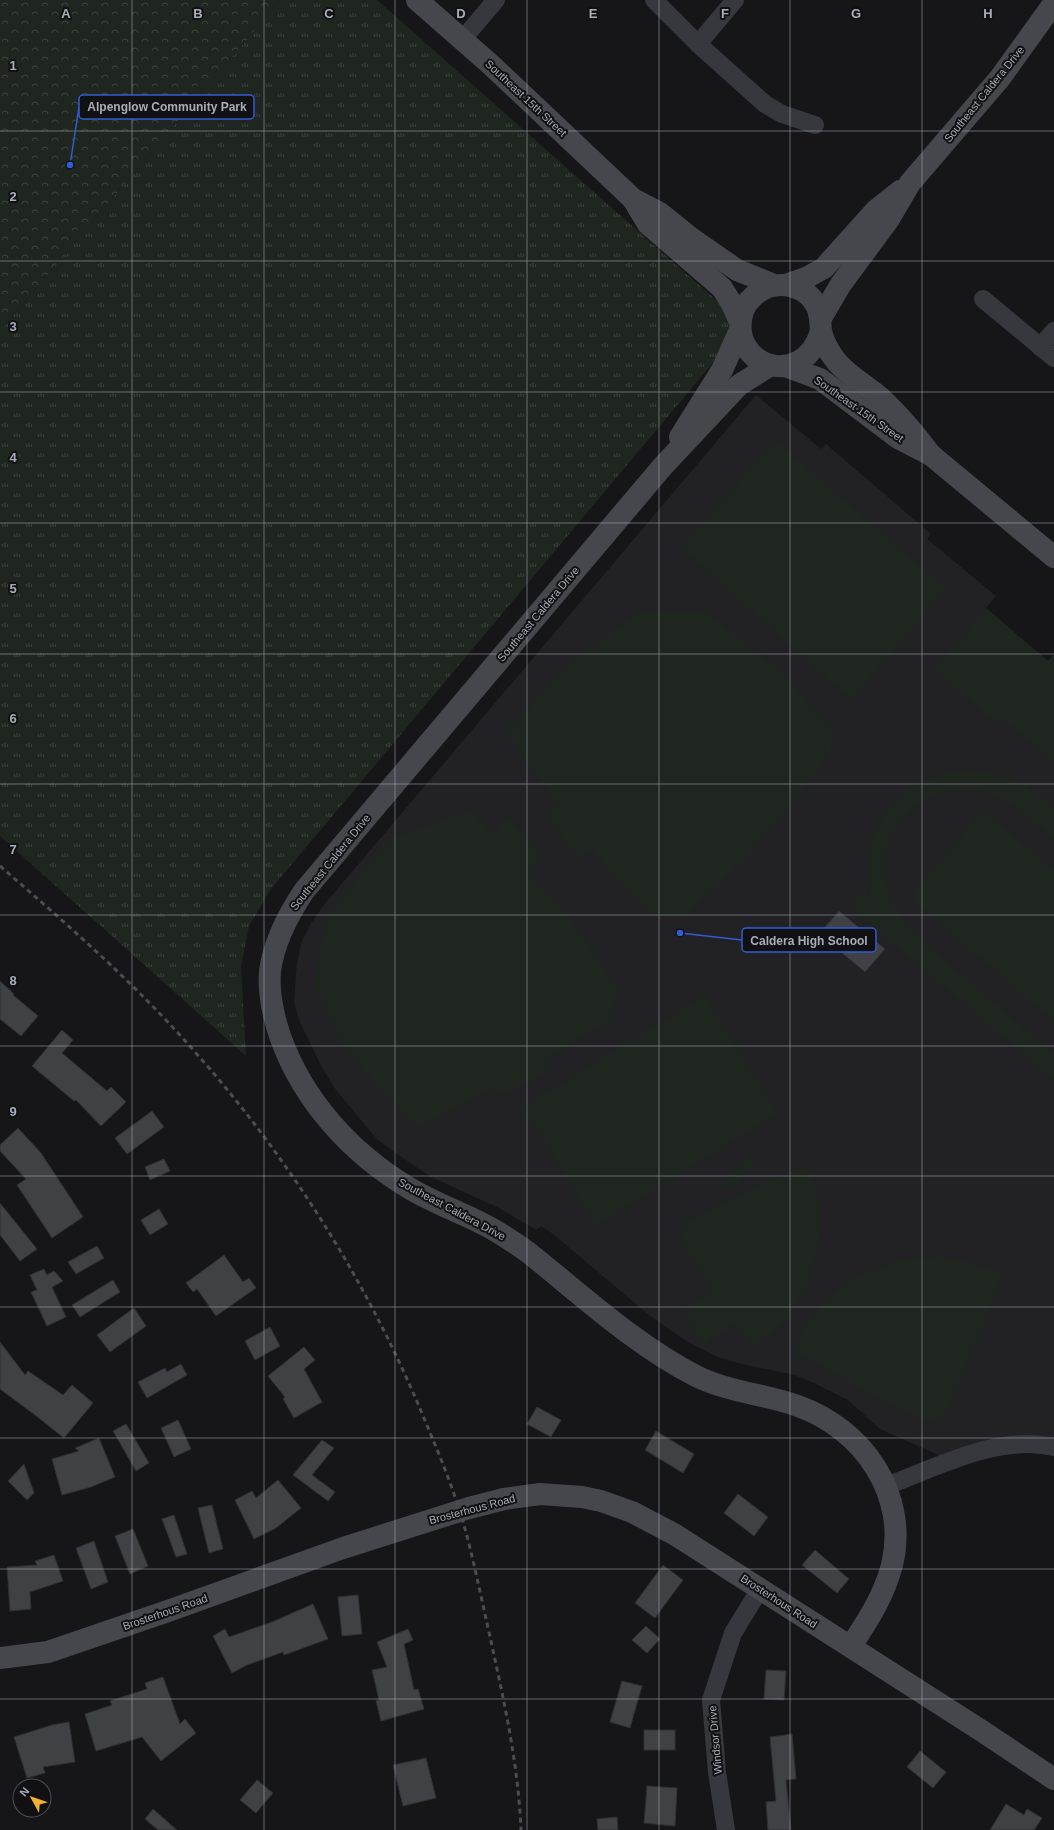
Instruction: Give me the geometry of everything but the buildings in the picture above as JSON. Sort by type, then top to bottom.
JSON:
[{"type":"street","name":"Southeast 15th Street","points":[[418,0],[633,199],[660,213],[736,270],[780,285]]},
{"type":"street","points":[[462,40],[496,0]]},
{"type":"street","points":[[654,0],[698,44],[765,104],[782,114],[815,125]]},
{"type":"street","points":[[698,44],[735,0]]},
{"type":"street","name":"Southeast Caldera Drive","points":[[821,325],[840,284],[889,219],[910,183],[1000,78],[1054,3]]},
{"type":"street","name":"Southeast Caldera Drive","points":[[780,285],[806,278],[824,268],[876,210],[910,183]]},
{"type":"street","name":"Southeast 15th Street","points":[[633,199],[648,224],[722,288],[732,304],[740,326]]},
{"type":"street","points":[[780,285],[799,289],[809,296],[817,306],[821,325],[817,344],[809,355],[798,362],[778,366],[760,360],[750,352],[743,342],[740,326],[744,309],[751,298],[761,290],[780,285]]},
{"type":"street","points":[[983,299],[1054,358]]},
{"type":"street","name":"Southeast 15th Street","points":[[821,325],[828,347],[837,361],[848,373],[882,399],[904,421],[931,455],[1054,557]]},
{"type":"street","name":"Southeast Caldera Drive","points":[[663,466],[696,409],[722,370],[740,326]]},
{"type":"street","points":[[1040,347],[1054,330]]},
{"type":"street","name":"Southeast 15th Street","points":[[778,366],[820,379],[898,438],[931,455]]},
{"type":"street","name":"Southeast Caldera Drive","points":[[778,366],[739,385],[663,466],[304,891],[287,917],[277,944],[270,970],[270,994],[274,1018],[285,1050],[314,1102],[332,1124],[368,1160],[410,1188],[507,1238],[529,1253],[654,1353],[678,1367],[719,1386],[799,1406],[826,1420],[845,1433],[861,1449],[876,1467],[886,1486],[891,1505],[895,1537],[892,1564],[877,1606],[851,1646]]},
{"type":"street","points":[[886,1486],[970,1454],[1010,1445],[1038,1444],[1054,1448]]},
{"type":"street","name":"Brosterhous Road","points":[[0,1658],[48,1652],[168,1611],[343,1548],[476,1506],[533,1494],[582,1496],[632,1512],[674,1534],[851,1646],[1054,1779]]},
{"type":"street","name":"Windsor Drive","points":[[726,1830],[717,1772],[711,1700],[733,1633],[760,1589]]},
{"type":"shaded area","points":[[756,395],[821,449],[826,444],[931,534],[927,539],[996,596],[986,608],[1048,661],[1054,655],[1054,1440],[945,1458],[880,1429],[848,1400],[816,1384],[795,1375],[741,1364],[718,1357],[686,1341],[649,1315],[553,1234],[541,1226],[536,1230],[499,1208],[431,1177],[376,1138],[336,1090],[322,1068],[299,1020],[294,1002],[297,962],[302,941],[310,925],[323,906]]},
{"type":"green space","points":[[0,0],[280,0],[0,331]]},
{"type":"green space","points":[[280,0],[377,0],[716,300],[729,316],[737,334],[271,889],[249,926],[241,967],[246,1056],[0,836],[0,331]]},
{"type":"green space","points":[[775,440],[947,589],[851,700],[681,548]]},
{"type":"green space","points":[[986,608],[1048,661],[1054,655],[1054,761],[1006,722],[994,721],[934,669]]},
{"type":"green space","points":[[640,611],[707,612],[778,670],[835,729],[830,755],[751,853],[685,917],[654,916],[591,850],[578,859],[545,815],[558,805],[506,734],[564,669]]},
{"type":"green space","points":[[961,770],[990,772],[1012,778],[1043,798],[1054,808],[1054,839],[1013,805],[984,792],[964,789],[952,790],[934,796],[913,808],[898,824],[889,841],[885,860],[886,880],[892,900],[902,918],[917,936],[1054,1054],[1054,1080],[850,907],[863,891],[870,896],[867,878],[867,861],[870,844],[886,813],[897,800],[911,788],[926,779],[939,774]]},
{"type":"green space","points":[[983,810],[1054,870],[1054,1021],[909,897]]},
{"type":"green space","points":[[469,811],[491,833],[508,817],[543,854],[526,871],[571,919],[617,987],[612,1018],[543,1062],[548,1071],[500,1096],[495,1088],[418,1128],[347,1053],[314,984],[326,917],[390,839]]},
{"type":"green space","points":[[705,995],[778,1113],[596,1226],[523,1107]]},
{"type":"green space","points":[[749,1155],[756,1161],[729,1192],[722,1186]]},
{"type":"green space","points":[[807,1164],[818,1196],[820,1228],[815,1260],[805,1290],[788,1317],[754,1348],[735,1324],[704,1345],[681,1311],[712,1290],[681,1240],[685,1223],[735,1197]]},
{"type":"green space","points":[[941,1257],[972,1263],[1002,1274],[976,1343],[945,1416],[929,1422],[862,1389],[794,1351],[803,1329],[814,1313],[836,1292],[849,1283],[877,1268],[892,1263],[911,1258]]},
{"type":"railway","points":[[0,866],[69,926],[136,989],[178,1033],[216,1077],[253,1122],[287,1169],[349,1266],[377,1317],[403,1370],[432,1437],[464,1525],[471,1550],[498,1674],[513,1751],[517,1777],[521,1830]]},
{"type":"place","name":"Alpenglow Community Park","points":[[70,165]]},
{"type":"place","name":"Caldera High School","points":[[680,933]]}]
